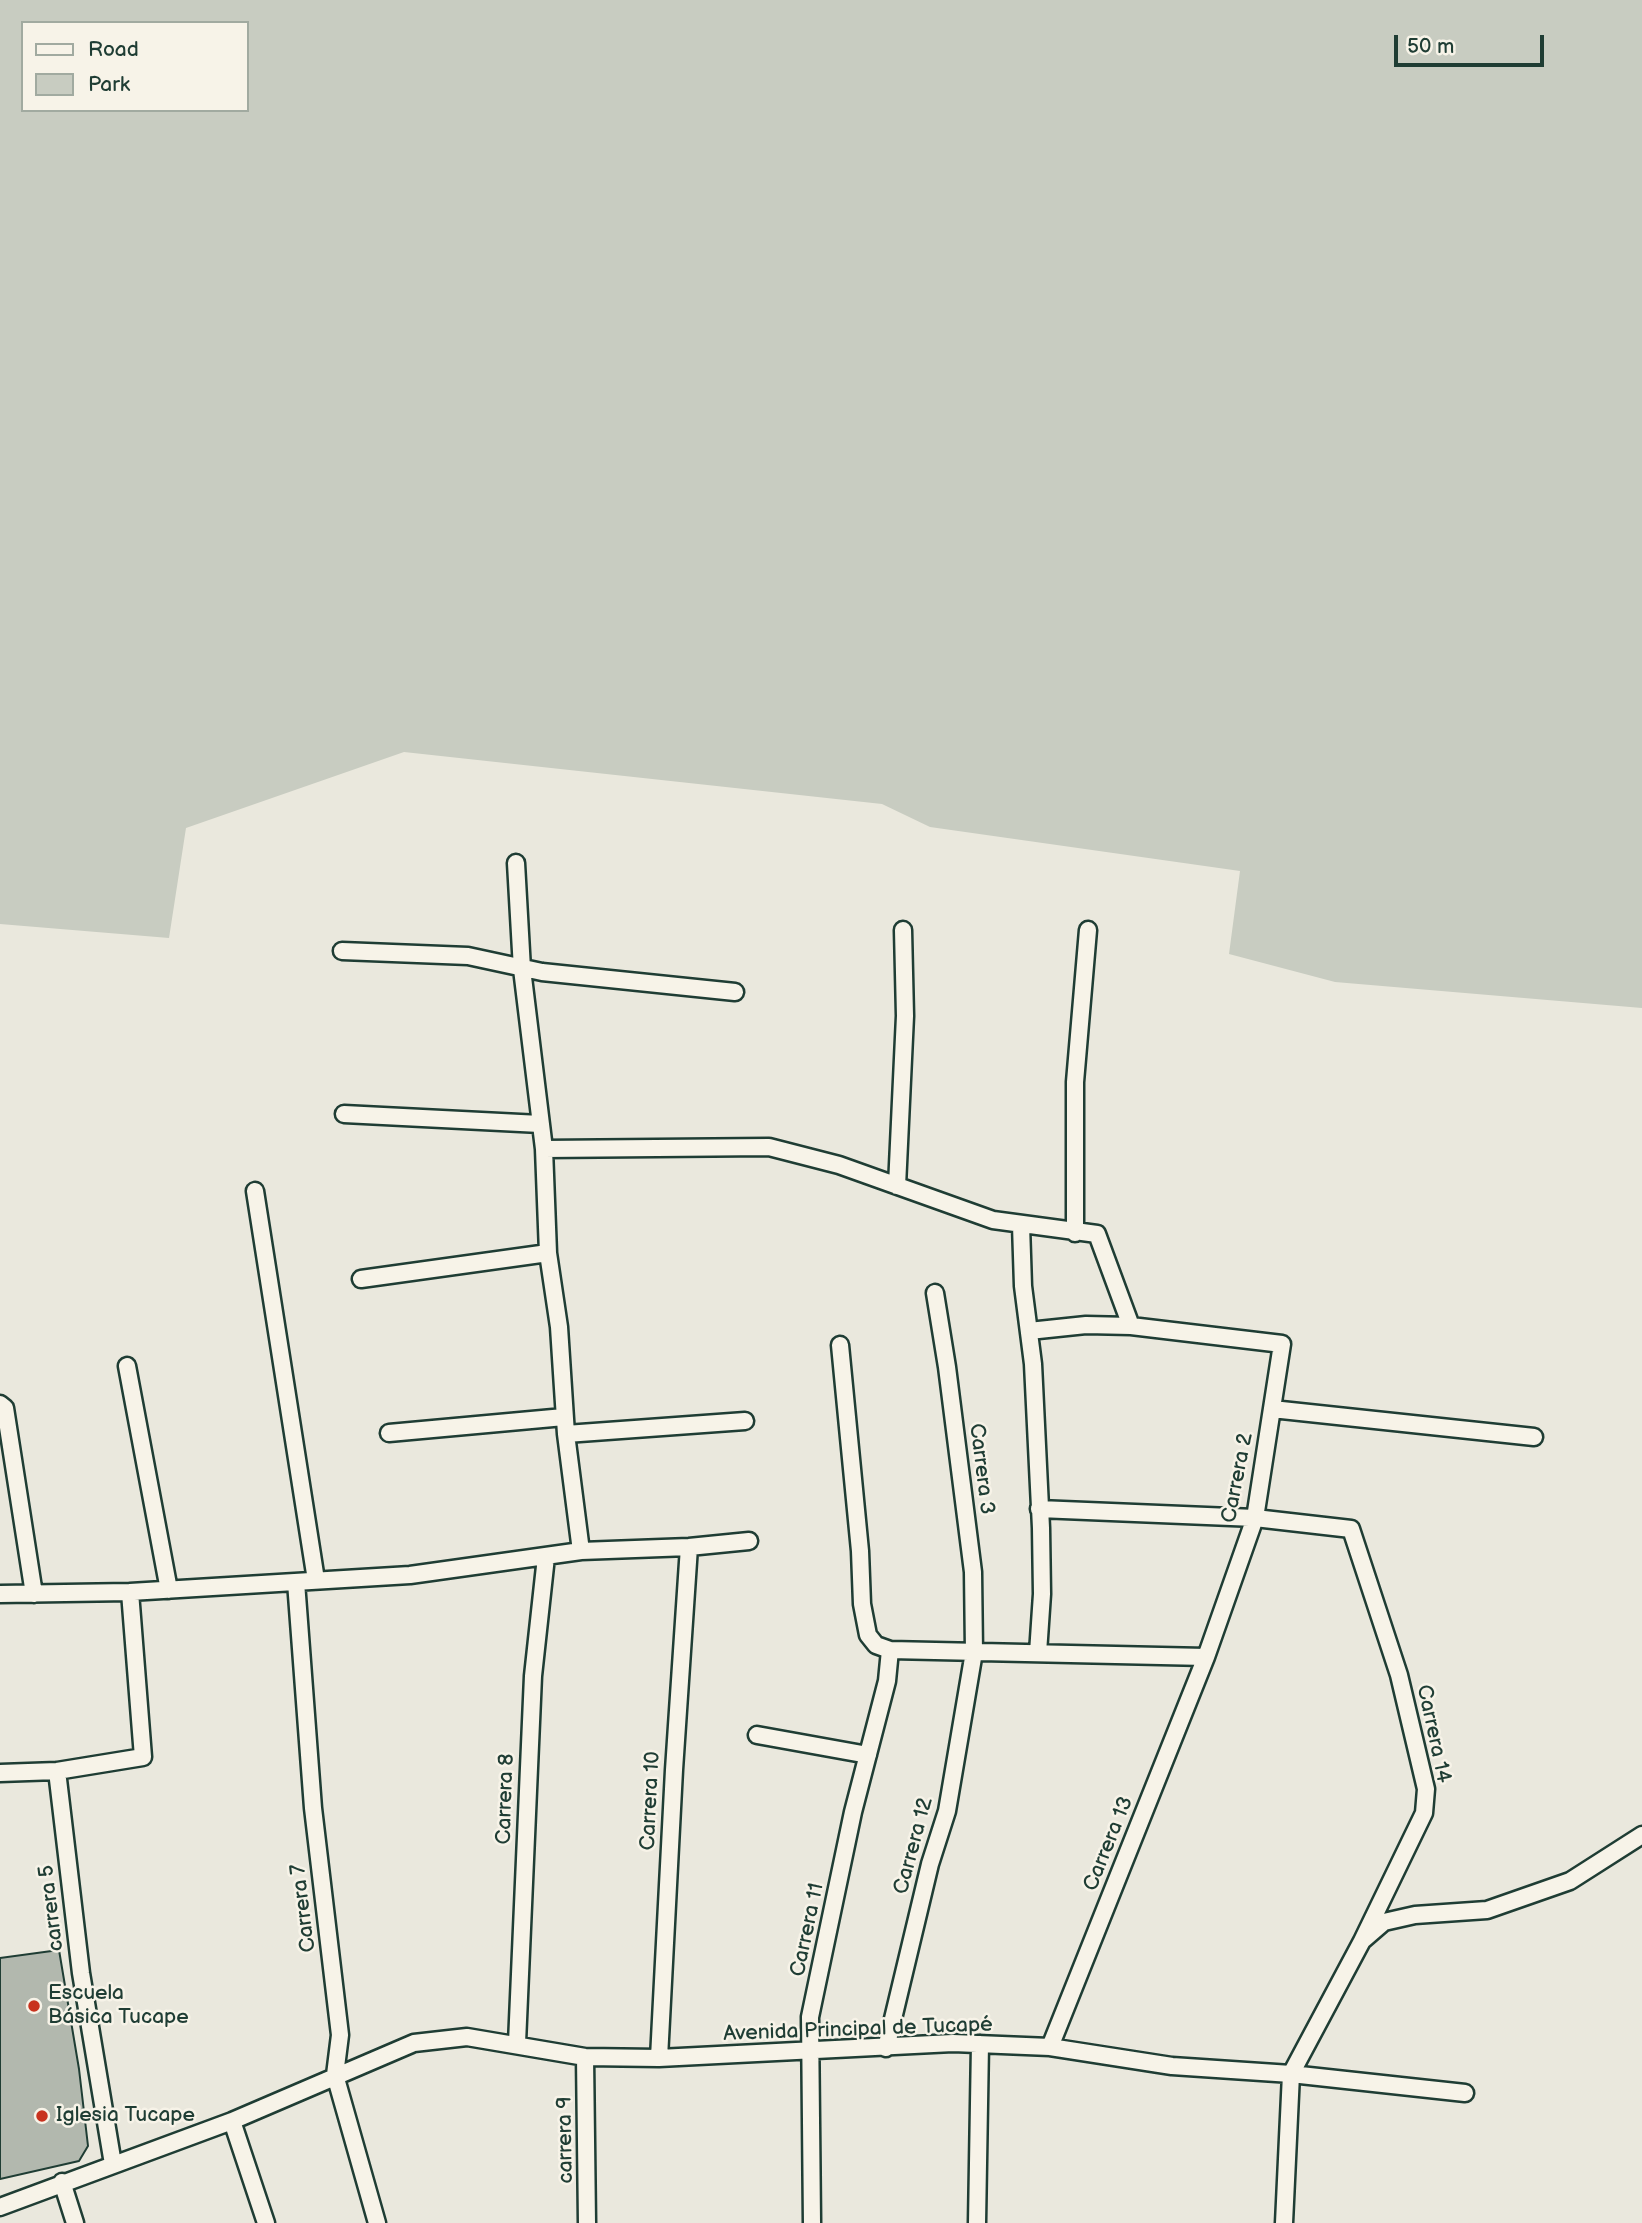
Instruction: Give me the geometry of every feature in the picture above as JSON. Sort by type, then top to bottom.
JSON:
[{"type":"street","points":[[516,863],[522,969],[544,1149],[548,1253],[559,1327],[565,1425],[581,1550]]},
{"type":"street","points":[[897,1186],[905,1016],[903,930]]},
{"type":"street","points":[[1075,1233],[1075,1082],[1088,930]]},
{"type":"street","points":[[342,951],[468,956],[522,969],[735,992]]},
{"type":"street","points":[[344,1114],[541,1125]]},
{"type":"street","points":[[544,1149],[768,1147],[839,1166],[993,1220],[1097,1234],[1131,1326],[1086,1325],[1028,1331]]},
{"type":"street","points":[[255,1191],[316,1580]]},
{"type":"street","points":[[1021,1224],[1039,1509],[1042,1594],[1038,1653]]},
{"type":"street","points":[[361,1279],[548,1253]]},
{"type":"street","name":"Carrera 3","points":[[935,1293],[973,1572],[974,1652]]},
{"type":"street","name":"Carrera 2","points":[[1131,1326],[1282,1343],[1255,1518],[1206,1657]]},
{"type":"street","points":[[840,1345],[862,1604],[868,1635],[877,1645],[890,1650],[1206,1657]]},
{"type":"street","points":[[127,1366],[169,1590]]},
{"type":"street","points":[[0,1404],[5,1408],[34,1594]]},
{"type":"street","points":[[1272,1409],[1534,1437]]},
{"type":"street","points":[[389,1433],[745,1421]]},
{"type":"street","points":[[1039,1509],[1255,1518]]},
{"type":"street","name":"Carrera 14","points":[[1255,1518],[1351,1529],[1399,1675],[1426,1789],[1424,1812],[1362,1941]]},
{"type":"street","points":[[0,1594],[130,1592],[410,1575],[581,1550],[689,1547],[749,1541]]},
{"type":"street","name":"Carrera 10","points":[[659,2058],[689,1547]]},
{"type":"street","name":"Carrera 8","points":[[517,2043],[533,1676],[546,1557]]},
{"type":"street","name":"Carrera 7","points":[[296,1581],[313,1808],[340,2035],[335,2075],[377,2223]]},
{"type":"street","points":[[0,1773],[57,1771],[143,1756],[130,1592]]},
{"type":"street","name":"Carrera 11","points":[[812,2223],[813,2050],[810,2017],[887,1681],[890,1650]]},
{"type":"street","name":"Carrera 12","points":[[886,2048],[930,1864],[947,1811],[974,1652]]},
{"type":"street","name":"Carrera 13","points":[[1050,2047],[1206,1657]]},
{"type":"street","points":[[757,1735],[868,1755]]},
{"type":"street","name":"carrera 5","points":[[57,1771],[81,1973],[113,2164]]},
{"type":"street","points":[[1284,2223],[1291,2074],[1362,1941],[1384,1922],[1415,1915],[1487,1910],[1570,1881],[1642,1835]]},
{"type":"street","name":"Avenida Principal de Tucapé","points":[[0,2207],[232,2121],[414,2043],[467,2037],[517,2043],[585,2057],[659,2058],[980,2044],[1050,2047],[1172,2066],[1291,2074],[1465,2093]]},
{"type":"street","points":[[977,2223],[980,2044]]},
{"type":"street","name":"carrera 9","points":[[585,2057],[587,2223]]},
{"type":"street","points":[[232,2121],[266,2223]]},
{"type":"street","points":[[62,2182],[75,2223]]},
{"type":"green space","points":[[0,0],[1642,0],[1642,1008],[1335,982],[1229,954],[1240,871],[930,827],[882,804],[404,752],[186,828],[169,938],[0,924]]},
{"type":"building","points":[[59,1950],[79,2069],[88,2146],[79,2161],[0,2179],[0,1958]]},
{"type":"place","name":"Escuela Básica Tucape","points":[[34,2006]]},
{"type":"place","name":"Iglesia Tucape","points":[[42,2116]]}]
